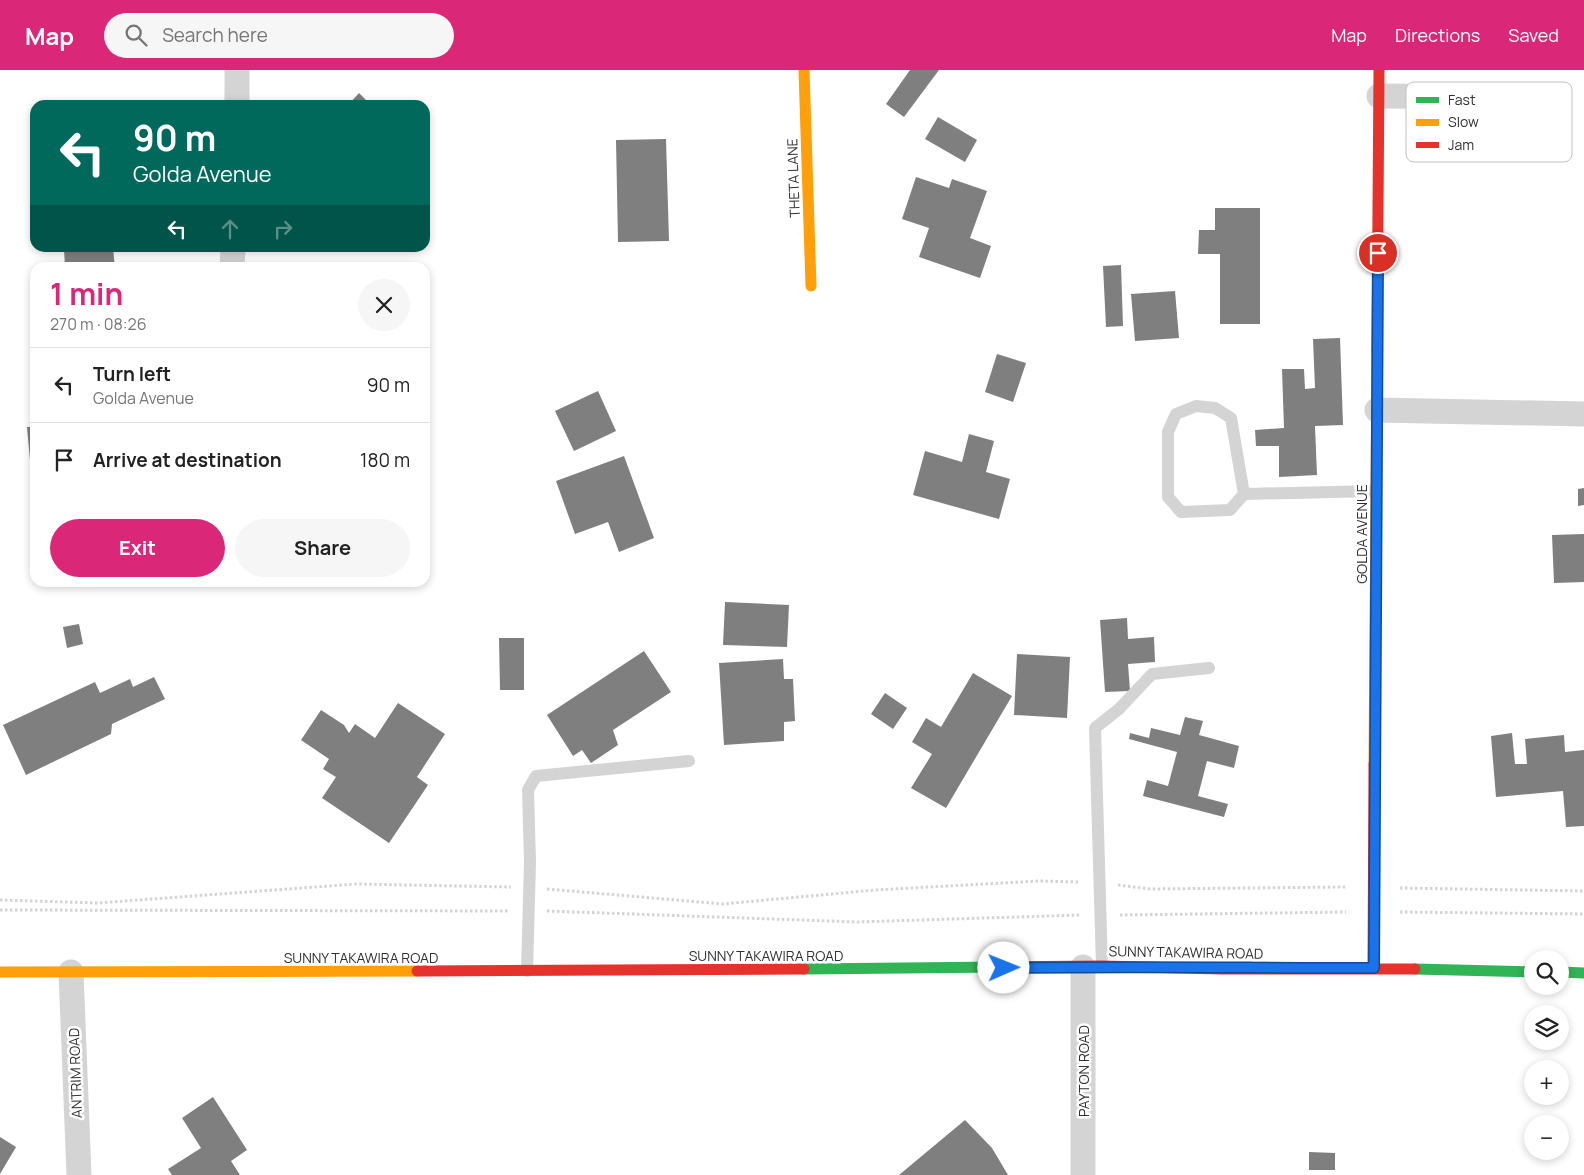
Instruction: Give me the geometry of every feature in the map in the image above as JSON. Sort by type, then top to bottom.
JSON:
[{"type":"main road","name":"THETA LANE","points":[[804,70],[811,286]]},
{"type":"main road","name":"GOLDA AVENUE","points":[[1374,968],[1379,70]]},
{"type":"main road","name":"SUNNY TAKAWIRA ROAD","points":[[0,972],[528,972],[1092,966],[1222,969],[1374,968],[1524,972]]},
{"type":"main road","points":[[1569,972],[1584,973]]},
{"type":"street","points":[[236,100],[238,70]]},
{"type":"street","points":[[1379,96],[1406,96]]},
{"type":"street","points":[[1377,410],[1584,414]]},
{"type":"street","name":"PAYTON ROAD","points":[[1083,1175],[1092,966]]},
{"type":"street","name":"ANTRIM ROAD","points":[[71,972],[79,1175]]},
{"type":"lane","points":[[1244,494],[1231,418],[1215,408],[1196,406],[1176,414],[1168,432],[1168,497],[1181,512],[1230,510],[1244,494],[1376,491]]},
{"type":"lane","points":[[1092,966],[1100,915],[1095,728],[1119,709],[1152,674],[1209,668]]},
{"type":"lane","points":[[528,972],[530,888],[528,790],[536,776],[690,761]]},
{"type":"path","points":[[0,900],[98,903],[356,884],[530,888],[723,904],[875,890],[1039,881],[1098,883],[1150,890],[1373,887],[1584,891]]},
{"type":"path","points":[[0,910],[529,911],[857,922],[1100,915],[1373,912],[1584,914]]},
{"type":"building","points":[[910,70],[939,70],[904,117],[886,104]]},
{"type":"building","points":[[359,93],[366,100],[353,100]]},
{"type":"building","points":[[938,117],[977,140],[965,162],[925,139]]},
{"type":"building","points":[[666,139],[669,241],[618,242],[616,140]]},
{"type":"building","points":[[916,177],[949,188],[952,179],[987,191],[970,238],[991,246],[980,278],[919,257],[929,228],[902,219]]},
{"type":"building","points":[[1215,208],[1260,208],[1260,324],[1220,324],[1220,254],[1198,254],[1199,230],[1215,230]]},
{"type":"building","points":[[64,252],[113,252],[114,262],[65,262]]},
{"type":"building","points":[[1121,265],[1123,326],[1106,327],[1103,266]]},
{"type":"building","points":[[1175,291],[1179,338],[1135,341],[1131,294]]},
{"type":"building","points":[[1340,338],[1343,425],[1315,426],[1317,475],[1279,477],[1279,446],[1256,446],[1255,430],[1284,428],[1282,369],[1304,369],[1305,389],[1315,388],[1313,339]]},
{"type":"building","points":[[997,354],[1026,363],[1013,402],[985,392]]},
{"type":"building","points":[[598,391],[616,431],[574,451],[555,411]]},
{"type":"building","points":[[27,427],[30,427],[30,460]]},
{"type":"building","points":[[969,434],[994,441],[986,472],[1010,479],[999,519],[913,495],[925,451],[962,462]]},
{"type":"building","points":[[624,456],[654,538],[619,552],[608,522],[575,534],[556,481]]},
{"type":"building","points":[[1584,488],[1584,505],[1578,506],[1578,489]]},
{"type":"building","points":[[1584,534],[1584,582],[1554,583],[1552,535]]},
{"type":"building","points":[[725,602],[789,605],[787,647],[723,645]]},
{"type":"building","points":[[1127,618],[1128,639],[1154,637],[1155,662],[1128,664],[1130,691],[1105,692],[1100,620]]},
{"type":"building","points":[[79,624],[83,644],[67,648],[63,627]]},
{"type":"building","points":[[499,638],[524,638],[524,690],[500,690]]},
{"type":"building","points":[[644,651],[671,692],[613,730],[618,745],[591,763],[582,750],[573,756],[547,715]]},
{"type":"building","points":[[1017,654],[1070,657],[1067,718],[1014,715]]},
{"type":"building","points":[[783,659],[784,679],[793,679],[795,721],[784,722],[784,741],[724,745],[719,663]]},
{"type":"building","points":[[973,673],[1012,696],[946,808],[911,788],[932,754],[912,742],[926,718],[941,727]]},
{"type":"building","points":[[154,677],[165,699],[112,724],[111,734],[26,775],[3,725],[95,682],[100,693],[130,679],[133,687]]},
{"type":"building","points":[[885,693],[907,708],[893,729],[871,714]]},
{"type":"building","points":[[398,703],[445,734],[417,777],[428,785],[389,843],[322,798],[336,777],[323,769],[329,759],[301,740],[321,710],[344,725],[349,733],[355,724],[375,738]]},
{"type":"building","points":[[1185,717],[1203,721],[1199,735],[1239,746],[1234,768],[1207,761],[1198,796],[1228,804],[1224,817],[1143,796],[1147,780],[1168,786],[1177,752],[1129,739],[1130,733],[1149,738],[1151,728],[1180,735]]},
{"type":"building","points":[[1512,733],[1515,764],[1527,764],[1525,739],[1564,735],[1565,752],[1584,750],[1584,826],[1566,827],[1563,791],[1496,797],[1491,736]]},
{"type":"building","points":[[213,1097],[247,1150],[231,1161],[240,1175],[172,1175],[168,1169],[201,1148],[182,1118]]},
{"type":"building","points":[[965,1120],[992,1148],[1008,1175],[899,1175]]},
{"type":"building","points":[[0,1137],[16,1147],[0,1174]]},
{"type":"building","points":[[1309,1152],[1335,1153],[1335,1170],[1309,1170]]},
{"type":"traffic: fast","points":[[804,969],[1002,967]]},
{"type":"traffic: fast","points":[[1415,969],[1524,972]]},
{"type":"traffic: fast","points":[[1569,972],[1584,973]]},
{"type":"traffic: slow","points":[[804,70],[811,286]]},
{"type":"traffic: slow","points":[[1374,764],[1377,351]]},
{"type":"traffic: slow","points":[[0,972],[417,971]]},
{"type":"traffic: jam","points":[[1377,351],[1379,70]]},
{"type":"traffic: jam","points":[[1373,968],[1374,764]]},
{"type":"traffic: jam","points":[[1002,967],[1415,969]]},
{"type":"traffic: jam","points":[[417,971],[804,969]]},
{"type":"route","points":[[1004,968],[1102,966],[1222,969],[1374,968],[1378,253]]}]
